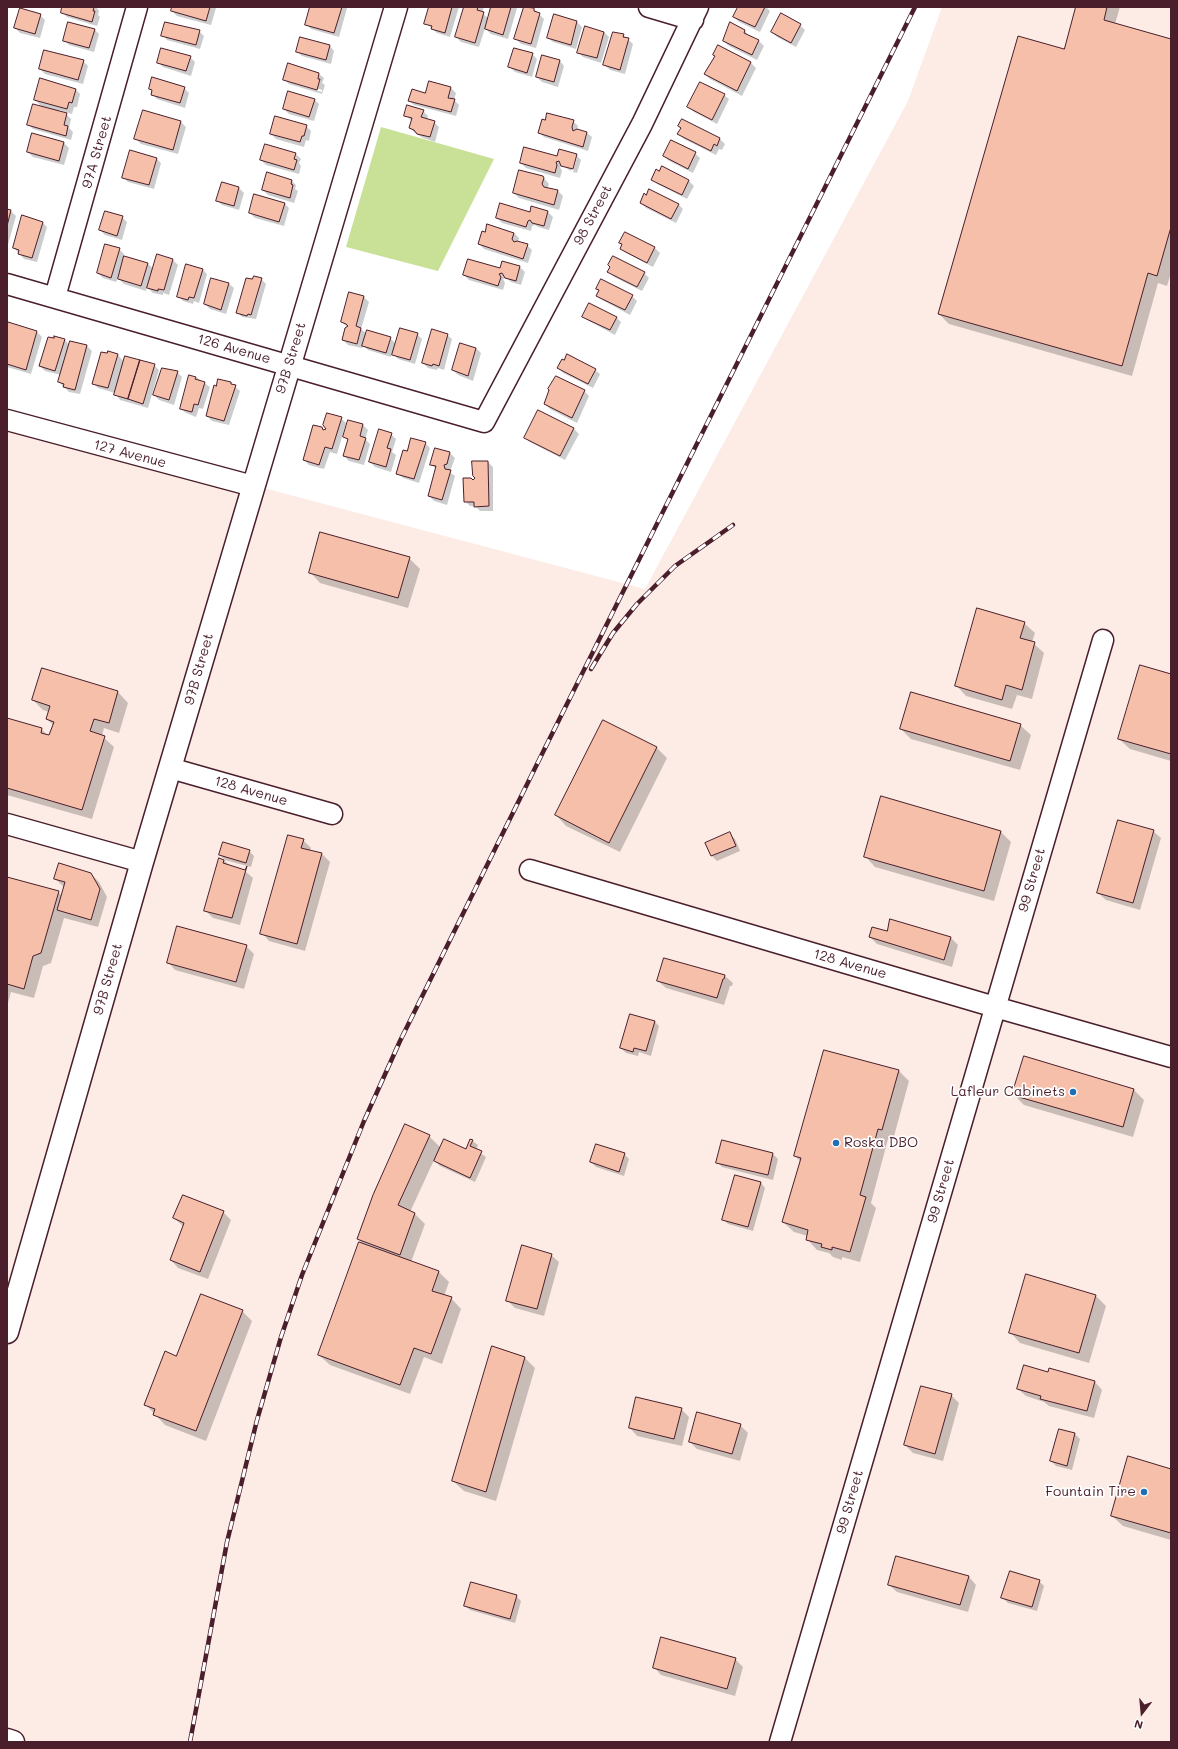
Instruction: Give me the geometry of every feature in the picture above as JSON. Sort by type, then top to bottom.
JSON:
[{"type":"street","name":"97A Street","points":[[55,297],[137,7]]},
{"type":"street","name":"97B Street","points":[[7,1332],[142,862],[288,365],[396,7]]},
{"type":"street","points":[[649,7],[695,13]]},
{"type":"street","name":"98 Street","points":[[484,422],[642,124],[695,13]]},
{"type":"street","name":"126 Avenue","points":[[7,284],[484,422]]},
{"type":"street","name":"127 Avenue","points":[[7,420],[253,486]]},
{"type":"street","name":"99 Street","points":[[780,1742],[1103,640]]},
{"type":"street","name":"128 Avenue","points":[[170,768],[332,814]]},
{"type":"street","points":[[7,824],[142,862]]},
{"type":"street","name":"128 Avenue","points":[[530,870],[995,1007],[1171,1056]]},
{"type":"street","points":[[7,1740],[13,1742]]},
{"type":"shaded area","points":[[942,7],[1171,7],[1171,1742],[7,1742],[7,420],[645,589],[908,101]]},
{"type":"green space","points":[[381,127],[494,159],[438,271],[346,247]]},
{"type":"building","points":[[62,7],[94,7],[93,11],[95,11],[92,22],[61,13]]},
{"type":"building","points":[[172,7],[210,7],[206,21],[171,11]]},
{"type":"building","points":[[310,7],[342,7],[334,33],[305,25]]},
{"type":"building","points":[[429,7],[452,7],[445,33],[431,29],[432,26],[424,24]]},
{"type":"building","points":[[464,7],[478,7],[477,10],[484,12],[475,43],[455,37]]},
{"type":"building","points":[[491,7],[511,7],[503,35],[485,29]]},
{"type":"building","points":[[524,7],[534,8],[534,11],[540,13],[531,44],[514,39]]},
{"type":"building","points":[[738,7],[765,7],[755,27],[733,17]]},
{"type":"building","points":[[1076,7],[1107,7],[1104,20],[1171,39],[1171,227],[1157,276],[1148,273],[1122,366],[938,314],[1018,36],[1064,49]]},
{"type":"building","points":[[20,8],[41,14],[35,34],[14,28]]},
{"type":"building","points":[[781,13],[801,24],[791,43],[771,32]]},
{"type":"building","points":[[554,14],[577,21],[571,45],[547,38]]},
{"type":"building","points":[[68,22],[95,29],[89,48],[63,41]]},
{"type":"building","points":[[165,22],[200,30],[196,45],[161,36]]},
{"type":"building","points":[[730,22],[745,30],[744,33],[759,40],[752,55],[723,41]]},
{"type":"building","points":[[585,26],[604,32],[597,58],[577,53]]},
{"type":"building","points":[[613,32],[624,34],[623,37],[629,38],[620,70],[603,65]]},
{"type":"building","points":[[300,37],[330,45],[326,60],[296,52]]},
{"type":"building","points":[[718,45],[751,62],[737,91],[704,74],[715,56],[713,55]]},
{"type":"building","points":[[161,48],[191,56],[186,71],[157,63]]},
{"type":"building","points":[[514,48],[533,53],[527,73],[508,67]]},
{"type":"building","points":[[44,50],[84,60],[78,80],[39,69]]},
{"type":"building","points":[[542,55],[560,60],[554,82],[536,77]]},
{"type":"building","points":[[288,63],[319,73],[318,79],[320,79],[317,90],[283,80]]},
{"type":"building","points":[[152,77],[185,87],[180,103],[151,95],[152,90],[149,89]]},
{"type":"building","points":[[40,78],[76,89],[72,103],[69,102],[67,109],[34,100]]},
{"type":"building","points":[[429,81],[451,87],[448,98],[455,99],[451,112],[408,101],[412,89],[425,93]]},
{"type":"building","points":[[700,82],[725,94],[712,120],[687,107]]},
{"type":"building","points":[[288,91],[315,99],[309,117],[283,109]]},
{"type":"building","points":[[33,104],[67,113],[64,125],[68,126],[66,136],[27,125]]},
{"type":"building","points":[[407,105],[424,110],[421,117],[435,121],[430,137],[417,134],[414,130],[409,128],[412,118],[404,116]]},
{"type":"building","points":[[143,110],[181,121],[173,150],[134,139]]},
{"type":"building","points":[[547,113],[574,120],[572,127],[573,131],[577,129],[587,132],[583,147],[538,133],[542,119],[545,120]]},
{"type":"building","points":[[275,116],[307,125],[304,136],[302,136],[300,142],[270,134]]},
{"type":"building","points":[[682,119],[720,138],[717,146],[714,144],[711,151],[677,134],[681,128],[678,126]]},
{"type":"building","points":[[32,133],[64,142],[59,161],[27,152]]},
{"type":"building","points":[[671,140],[696,152],[688,169],[663,156]]},
{"type":"building","points":[[265,144],[296,153],[294,159],[297,160],[294,170],[260,160]]},
{"type":"building","points":[[524,147],[557,156],[559,149],[577,154],[573,169],[561,166],[559,161],[556,162],[557,165],[555,173],[520,163]]},
{"type":"building","points":[[130,150],[157,158],[149,185],[122,178]]},
{"type":"building","points":[[662,166],[689,180],[682,195],[651,180],[656,169],[659,171]]},
{"type":"building","points":[[519,170],[543,176],[544,178],[542,184],[544,187],[558,190],[554,205],[513,193]]},
{"type":"building","points":[[267,172],[292,180],[291,184],[293,185],[290,198],[262,190]]},
{"type":"building","points":[[222,182],[239,187],[234,206],[216,201]]},
{"type":"building","points":[[649,189],[679,204],[671,219],[640,203],[644,193],[646,195]]},
{"type":"building","points":[[254,194],[285,203],[279,222],[249,213]]},
{"type":"building","points":[[500,203],[530,212],[531,206],[548,211],[544,226],[532,223],[530,220],[528,221],[526,227],[496,218]]},
{"type":"building","points":[[7,209],[11,210],[7,226]]},
{"type":"building","points":[[105,211],[123,216],[117,236],[99,230]]},
{"type":"building","points":[[22,215],[43,222],[32,258],[18,254],[19,250],[13,248]]},
{"type":"building","points":[[487,224],[514,233],[512,239],[514,242],[517,241],[528,244],[523,259],[478,244],[482,231],[485,232]]},
{"type":"building","points":[[625,232],[655,247],[647,263],[620,249],[622,244],[619,243]]},
{"type":"building","points":[[105,244],[120,248],[111,278],[97,273]]},
{"type":"building","points":[[157,254],[173,259],[164,290],[158,289],[158,291],[147,288]]},
{"type":"building","points":[[124,256],[148,263],[141,286],[118,279]]},
{"type":"building","points":[[613,256],[645,272],[637,287],[607,272],[610,267],[608,265]]},
{"type":"building","points":[[468,259],[500,268],[502,261],[520,266],[516,281],[505,278],[502,273],[499,274],[501,277],[498,286],[463,275]]},
{"type":"building","points":[[186,264],[203,269],[194,298],[189,297],[188,300],[177,297]]},
{"type":"building","points":[[254,276],[262,278],[251,315],[248,314],[247,316],[236,313],[246,278],[252,279]]},
{"type":"building","points":[[211,278],[229,283],[221,310],[204,304]]},
{"type":"building","points":[[601,279],[633,295],[625,310],[596,296],[599,290],[596,289]]},
{"type":"building","points":[[349,292],[364,296],[356,326],[361,328],[357,344],[342,340],[345,328],[348,326],[341,322]]},
{"type":"building","points":[[589,303],[617,317],[610,330],[582,317]]},
{"type":"building","points":[[8,322],[37,331],[26,370],[7,364]]},
{"type":"building","points":[[400,328],[418,333],[410,360],[392,355]]},
{"type":"building","points":[[432,329],[448,334],[439,366],[433,364],[432,366],[422,363]]},
{"type":"building","points":[[367,330],[391,337],[386,353],[362,346]]},
{"type":"building","points":[[54,336],[65,339],[55,371],[39,366],[48,337],[54,338]]},
{"type":"building","points":[[70,341],[87,345],[75,390],[63,387],[64,384],[58,382]]},
{"type":"building","points":[[460,343],[476,348],[468,376],[452,370]]},
{"type":"building","points":[[108,351],[118,354],[108,388],[92,384],[101,352],[107,353]]},
{"type":"building","points":[[567,354],[596,369],[588,384],[557,368]]},
{"type":"building","points":[[125,356],[140,360],[128,399],[114,395]]},
{"type":"building","points":[[140,360],[155,364],[143,404],[128,399]]},
{"type":"building","points":[[162,368],[178,371],[169,400],[153,395]]},
{"type":"building","points":[[189,375],[196,377],[195,379],[205,382],[198,405],[194,404],[192,412],[180,409]]},
{"type":"building","points":[[556,376],[585,390],[572,418],[544,404],[549,390],[548,389]]},
{"type":"building","points":[[218,379],[231,382],[231,384],[236,385],[224,421],[206,416],[214,385],[216,386]]},
{"type":"building","points":[[538,410],[574,428],[560,456],[524,438]]},
{"type":"building","points":[[327,413],[342,417],[332,449],[325,447],[319,465],[303,460],[313,425],[322,427],[323,430],[326,429],[323,425]]},
{"type":"building","points":[[348,420],[363,424],[360,436],[366,438],[359,460],[343,456],[348,439],[343,437]]},
{"type":"building","points":[[379,429],[392,433],[387,448],[391,449],[386,467],[369,462]]},
{"type":"building","points":[[411,438],[426,442],[414,479],[396,474],[403,450],[407,451]]},
{"type":"building","points":[[435,448],[450,452],[447,464],[444,465],[445,469],[451,470],[442,500],[428,496],[436,466],[430,465]]},
{"type":"building","points":[[472,461],[488,461],[489,506],[474,507],[474,502],[464,502],[463,478],[471,478],[473,480],[475,478],[473,476]]},
{"type":"building","points":[[320,532],[410,557],[398,598],[309,573]]},
{"type":"building","points":[[977,608],[1025,622],[1020,638],[1035,642],[1022,690],[1006,685],[1002,700],[955,686]]},
{"type":"building","points":[[1140,665],[1171,674],[1171,754],[1118,739]]},
{"type":"building","points":[[42,668],[118,691],[109,723],[94,719],[90,731],[105,736],[82,810],[7,788],[7,718],[42,728],[41,733],[49,735],[54,722],[46,719],[50,706],[32,700]]},
{"type":"building","points":[[911,692],[1021,724],[1010,761],[900,729]]},
{"type":"building","points":[[603,720],[657,747],[609,843],[555,815]]},
{"type":"building","points":[[881,796],[1001,831],[984,891],[864,857]]},
{"type":"building","points":[[1118,820],[1154,830],[1133,903],[1097,893]]},
{"type":"building","points":[[730,832],[736,846],[711,856],[705,843]]},
{"type":"building","points":[[288,835],[304,839],[301,848],[322,853],[297,944],[260,934]]},
{"type":"building","points":[[223,842],[250,850],[246,863],[219,855]]},
{"type":"building","points":[[219,858],[224,860],[223,863],[245,870],[247,866],[232,918],[204,911]]},
{"type":"building","points":[[59,863],[91,873],[100,889],[91,920],[57,910],[65,882],[54,879]]},
{"type":"building","points":[[7,877],[59,891],[41,953],[33,956],[24,989],[7,984]]},
{"type":"building","points":[[890,919],[951,937],[944,960],[869,937],[872,927],[887,931]]},
{"type":"building","points":[[177,926],[247,945],[236,982],[167,963]]},
{"type":"building","points":[[664,958],[725,975],[717,998],[657,981]]},
{"type":"building","points":[[630,1014],[655,1021],[646,1051],[634,1048],[633,1052],[620,1048]]},
{"type":"building","name":"Roska DBO","points":[[824,1050],[899,1070],[882,1130],[878,1129],[860,1195],[866,1197],[850,1252],[832,1247],[832,1250],[821,1247],[822,1244],[806,1240],[808,1230],[782,1222],[801,1158],[794,1156]]},
{"type":"building","name":"Lafleur Cabinets","points":[[1024,1056],[1134,1089],[1123,1127],[1012,1095]]},
{"type":"building","points":[[405,1124],[430,1135],[398,1205],[415,1213],[400,1255],[357,1239],[373,1195]]},
{"type":"building","points":[[444,1139],[466,1149],[470,1139],[473,1140],[470,1146],[482,1151],[470,1178],[434,1161]]},
{"type":"building","points":[[722,1140],[773,1153],[768,1175],[716,1163]]},
{"type":"building","points":[[596,1144],[625,1153],[619,1172],[590,1162]]},
{"type":"building","points":[[735,1175],[761,1182],[748,1227],[722,1220]]},
{"type":"building","points":[[183,1195],[224,1211],[200,1272],[170,1260],[184,1223],[173,1218]]},
{"type":"building","points":[[359,1242],[439,1271],[432,1291],[452,1297],[431,1354],[414,1348],[400,1385],[318,1355]]},
{"type":"building","points":[[522,1245],[552,1254],[537,1309],[506,1301]]},
{"type":"building","points":[[1026,1274],[1096,1295],[1079,1353],[1009,1333]]},
{"type":"building","points":[[201,1294],[243,1310],[196,1431],[153,1415],[155,1409],[144,1405],[165,1351],[176,1356]]},
{"type":"building","points":[[492,1346],[525,1357],[486,1492],[452,1481]]},
{"type":"building","points":[[1024,1365],[1048,1372],[1049,1368],[1095,1381],[1087,1411],[1040,1399],[1041,1396],[1017,1389]]},
{"type":"building","points":[[921,1386],[952,1394],[935,1454],[904,1445]]},
{"type":"building","points":[[636,1397],[682,1408],[674,1439],[629,1428]]},
{"type":"building","points":[[697,1412],[741,1424],[732,1454],[689,1442]]},
{"type":"building","points":[[1059,1429],[1075,1433],[1067,1466],[1050,1461]]},
{"type":"building","name":"Fountain Tire","points":[[1128,1456],[1171,1469],[1171,1533],[1111,1516]]},
{"type":"building","points":[[896,1556],[969,1576],[960,1605],[888,1585]]},
{"type":"building","points":[[1010,1571],[1040,1580],[1032,1607],[1001,1598]]},
{"type":"building","points":[[471,1582],[517,1595],[510,1619],[464,1606]]},
{"type":"building","points":[[661,1637],[736,1658],[727,1689],[653,1668]]},
{"type":"railway","points":[[190,1742],[227,1542],[257,1420],[281,1337],[302,1275],[364,1121],[400,1041],[915,7]]},
{"type":"railway","points":[[591,669],[613,633],[637,604],[675,566],[733,525]]},
{"type":"place","name":"Lafleur Cabinets","points":[[1073,1092]]},
{"type":"place","name":"Roska DBO","points":[[836,1143]]},
{"type":"place","name":"Fountain Tire","points":[[1144,1492]]}]
